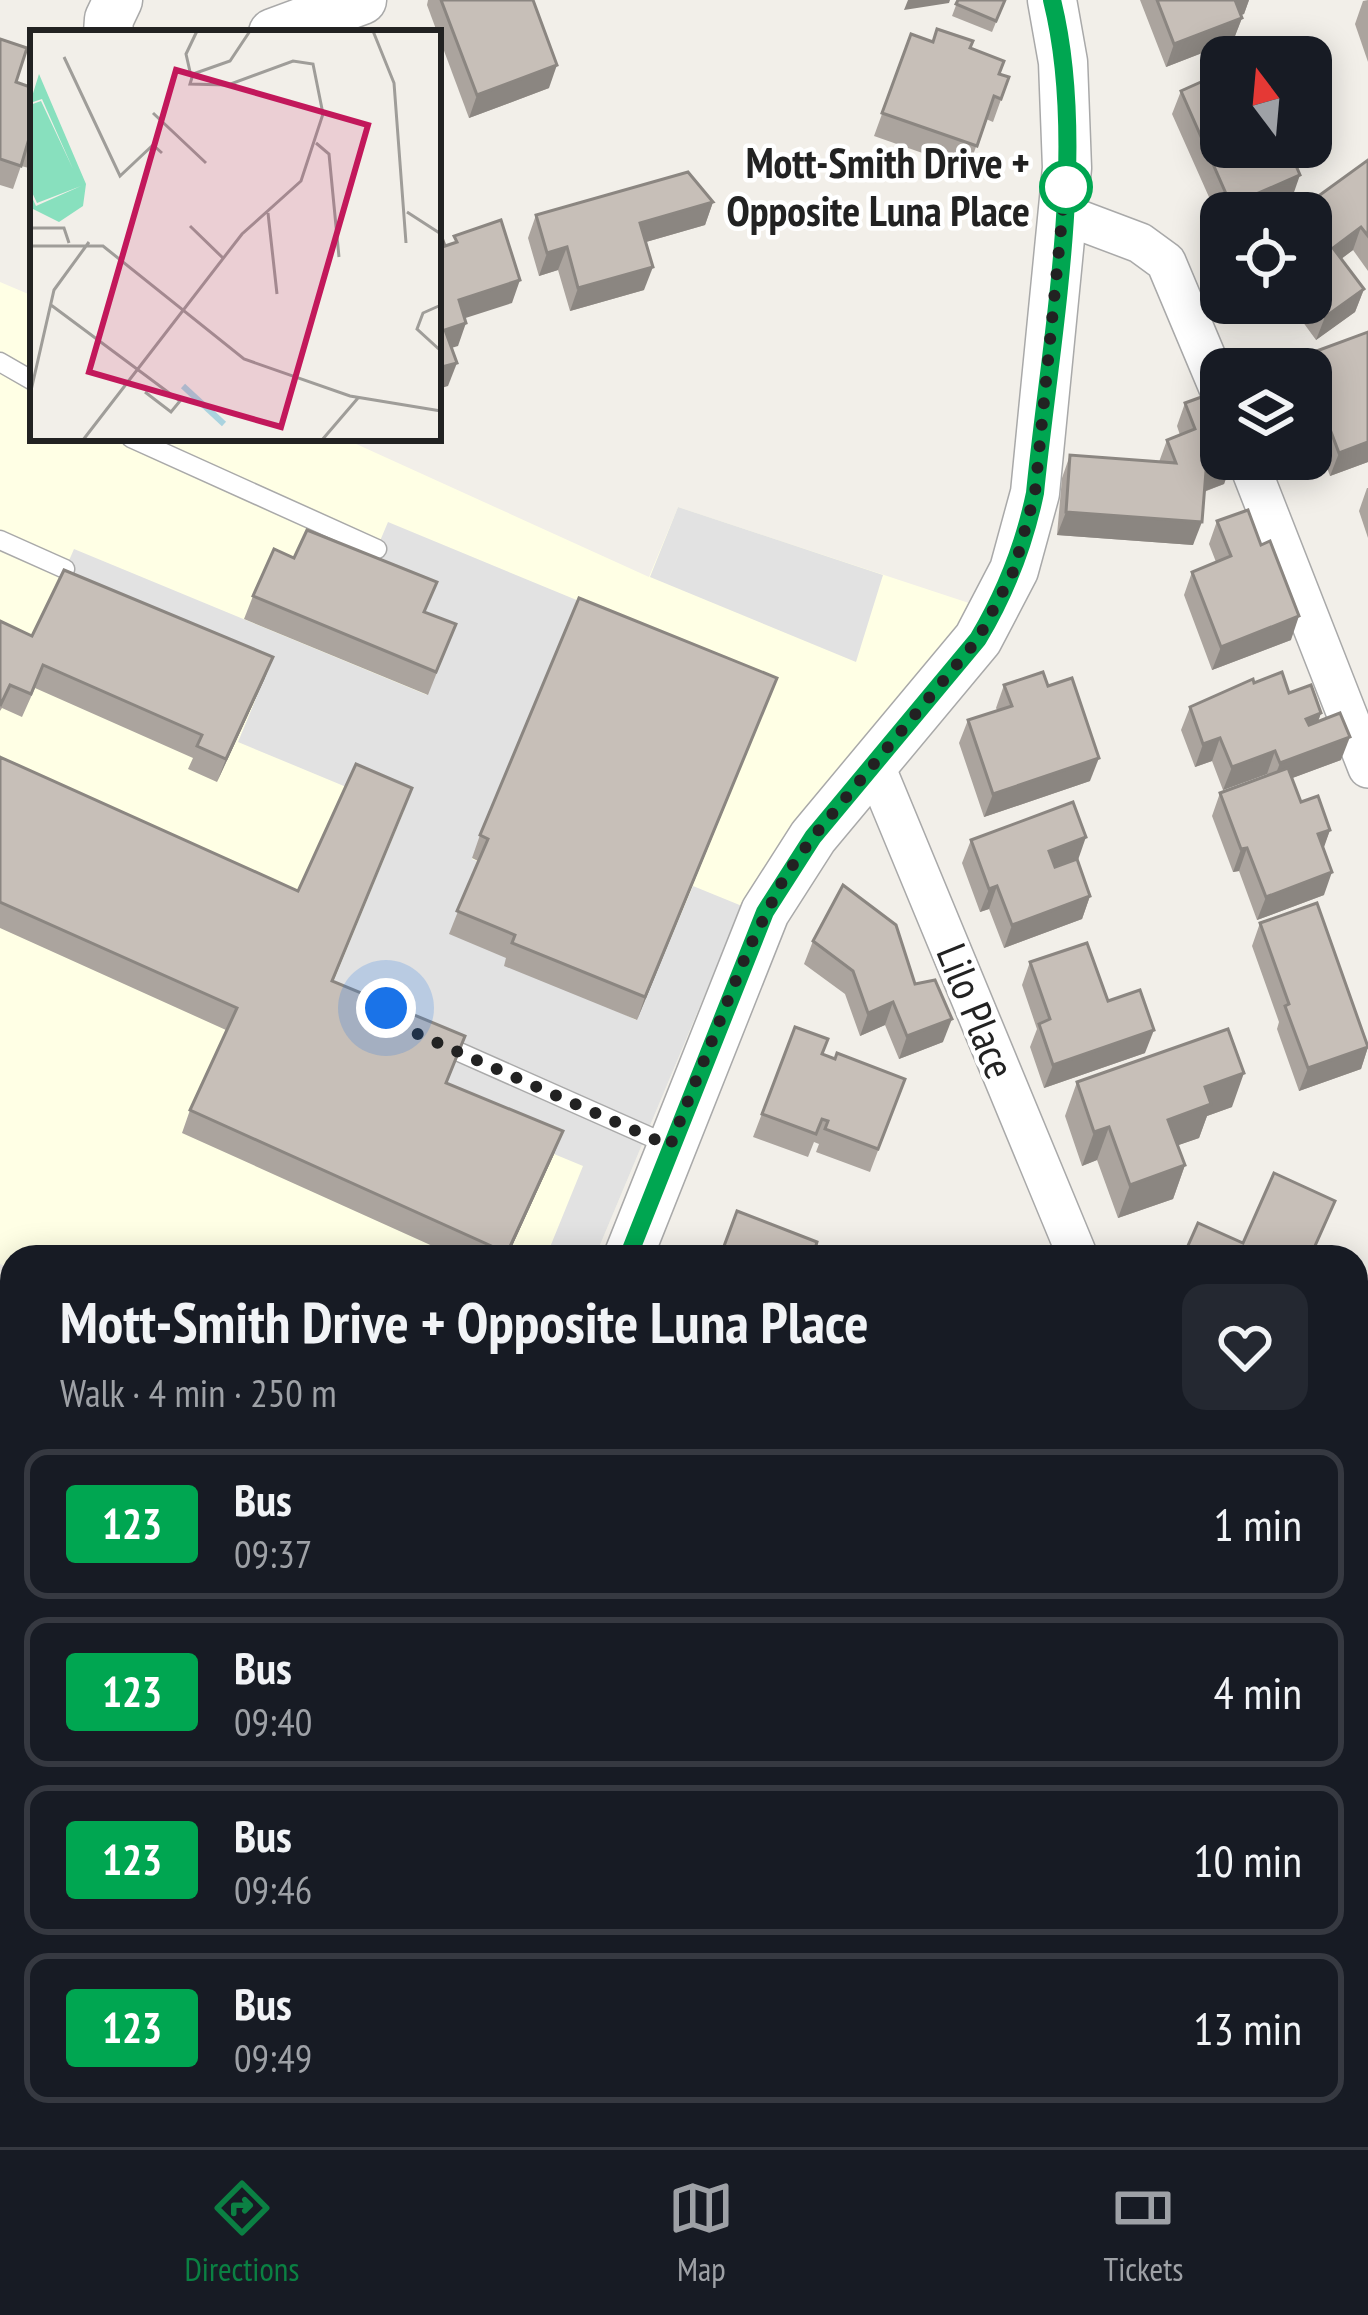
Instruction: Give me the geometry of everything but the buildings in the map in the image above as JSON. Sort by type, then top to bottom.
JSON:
[{"type":"street","points":[[281,30],[362,0]]},
{"type":"street","points":[[633,1245],[765,912],[813,837],[978,639],[1021,551],[1035,493],[1063,214],[1067,115],[1052,0]]},
{"type":"street","points":[[1063,214],[1140,243],[1166,262],[1202,348]]},
{"type":"street","points":[[1255,480],[1368,768]]},
{"type":"street","name":"Lilo Place","points":[[874,764],[1073,1245]]},
{"type":"lane","points":[[0,362],[30,379]]},
{"type":"lane","points":[[138,441],[377,549]]},
{"type":"lane","points":[[0,540],[65,569]]},
{"type":"lane","points":[[416,1033],[670,1146]]},
{"type":"shaded area","points":[[0,282],[30,295],[30,441],[350,441],[649,577],[678,507],[975,605],[742,906],[600,1245],[0,1245]]},
{"type":"shaded area","points":[[678,507],[883,575],[856,662],[650,577]]},
{"type":"shaded area","points":[[388,522],[579,601],[472,859],[479,862],[507,958],[636,1020],[693,886],[742,906],[600,1245],[551,1245],[583,1166],[438,1106],[324,1004],[404,811],[238,742],[264,679],[55,593],[74,549],[427,695],[364,579]]},
{"type":"bus line","name":"123","points":[[633,1245],[765,912],[813,837],[978,639],[1014,570],[1027,532],[1035,493],[1067,168],[1063,62],[1052,0]]},
{"type":"place","name":"Mott-Smith Drive + Opposite Luna Place","points":[[1066,187]]},
{"type":"route","points":[[386,1008],[395,1024],[670,1146],[748,950],[785,876],[978,639],[1014,570],[1035,493],[1067,168],[1066,187]]}]
